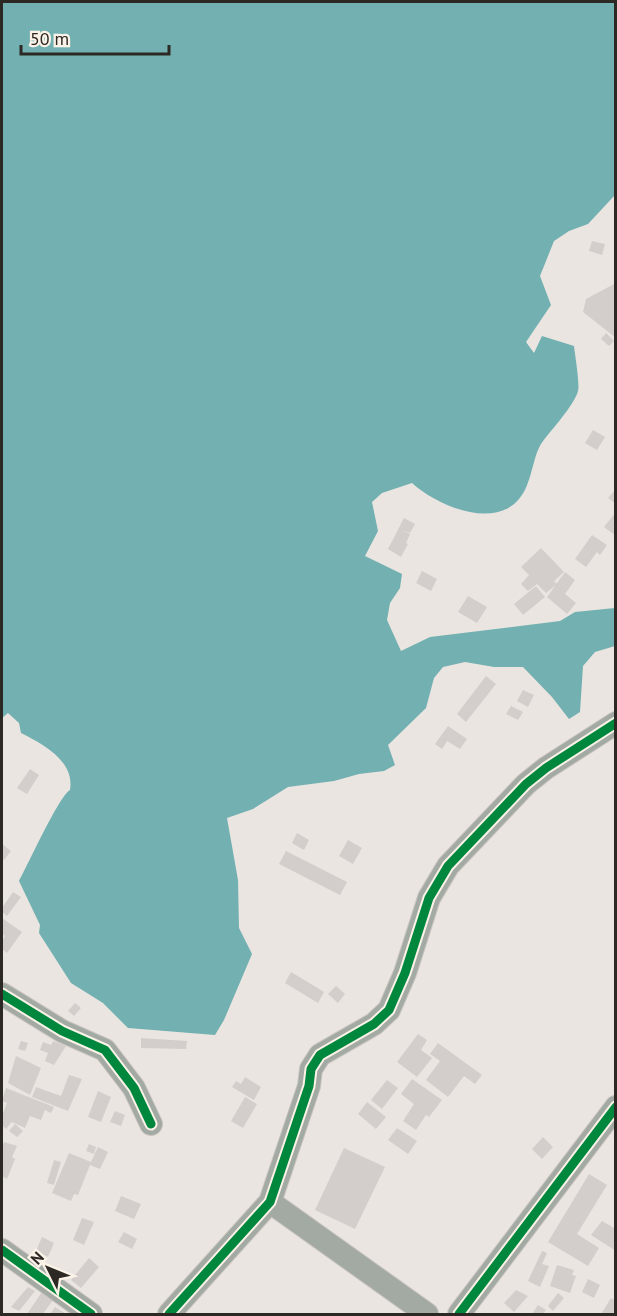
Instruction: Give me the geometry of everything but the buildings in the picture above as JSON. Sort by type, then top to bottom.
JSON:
[{"type":"street","points":[[169,1314],[270,1202],[309,1086],[311,1069],[320,1055],[374,1024],[389,1010],[405,974],[429,898],[448,866],[526,784],[546,768],[615,723]]},
{"type":"street","points":[[2,994],[62,1031],[105,1050],[134,1088],[152,1124]]},
{"type":"street","points":[[459,1314],[615,1107]]},
{"type":"street","points":[[270,1202],[427,1314]]},
{"type":"street","points":[[2,1250],[91,1314]]},
{"type":"water","points":[[2,2],[615,2],[615,195],[588,224],[569,231],[554,241],[540,276],[551,305],[526,342],[534,353],[542,336],[574,346],[578,382],[576,397],[541,444],[523,493],[508,508],[495,513],[465,511],[435,499],[412,483],[382,493],[372,502],[378,531],[365,556],[402,574],[400,588],[390,603],[387,620],[401,651],[430,637],[560,621],[575,612],[615,608],[615,646],[595,652],[583,666],[580,712],[569,719],[552,697],[523,667],[494,667],[465,662],[443,667],[434,678],[426,708],[388,745],[395,765],[384,771],[288,787],[253,809],[227,818],[238,880],[239,928],[252,954],[224,1020],[215,1035],[128,1028],[103,1003],[71,983],[39,933],[40,925],[19,881],[51,817],[70,790],[70,780],[68,770],[56,755],[39,742],[21,733],[19,723],[8,713],[2,718]]},
{"type":"cycle path","points":[[169,1314],[270,1202],[309,1086],[311,1069],[320,1055],[374,1024],[389,1010],[405,973],[429,898],[448,866],[526,784],[546,768],[616,723]]},
{"type":"cycle path","points":[[2,994],[62,1031],[105,1050],[134,1088],[151,1124]]},
{"type":"cycle path","points":[[459,1314],[616,1107]]},
{"type":"cycle path","points":[[2,1250],[91,1314]]}]
